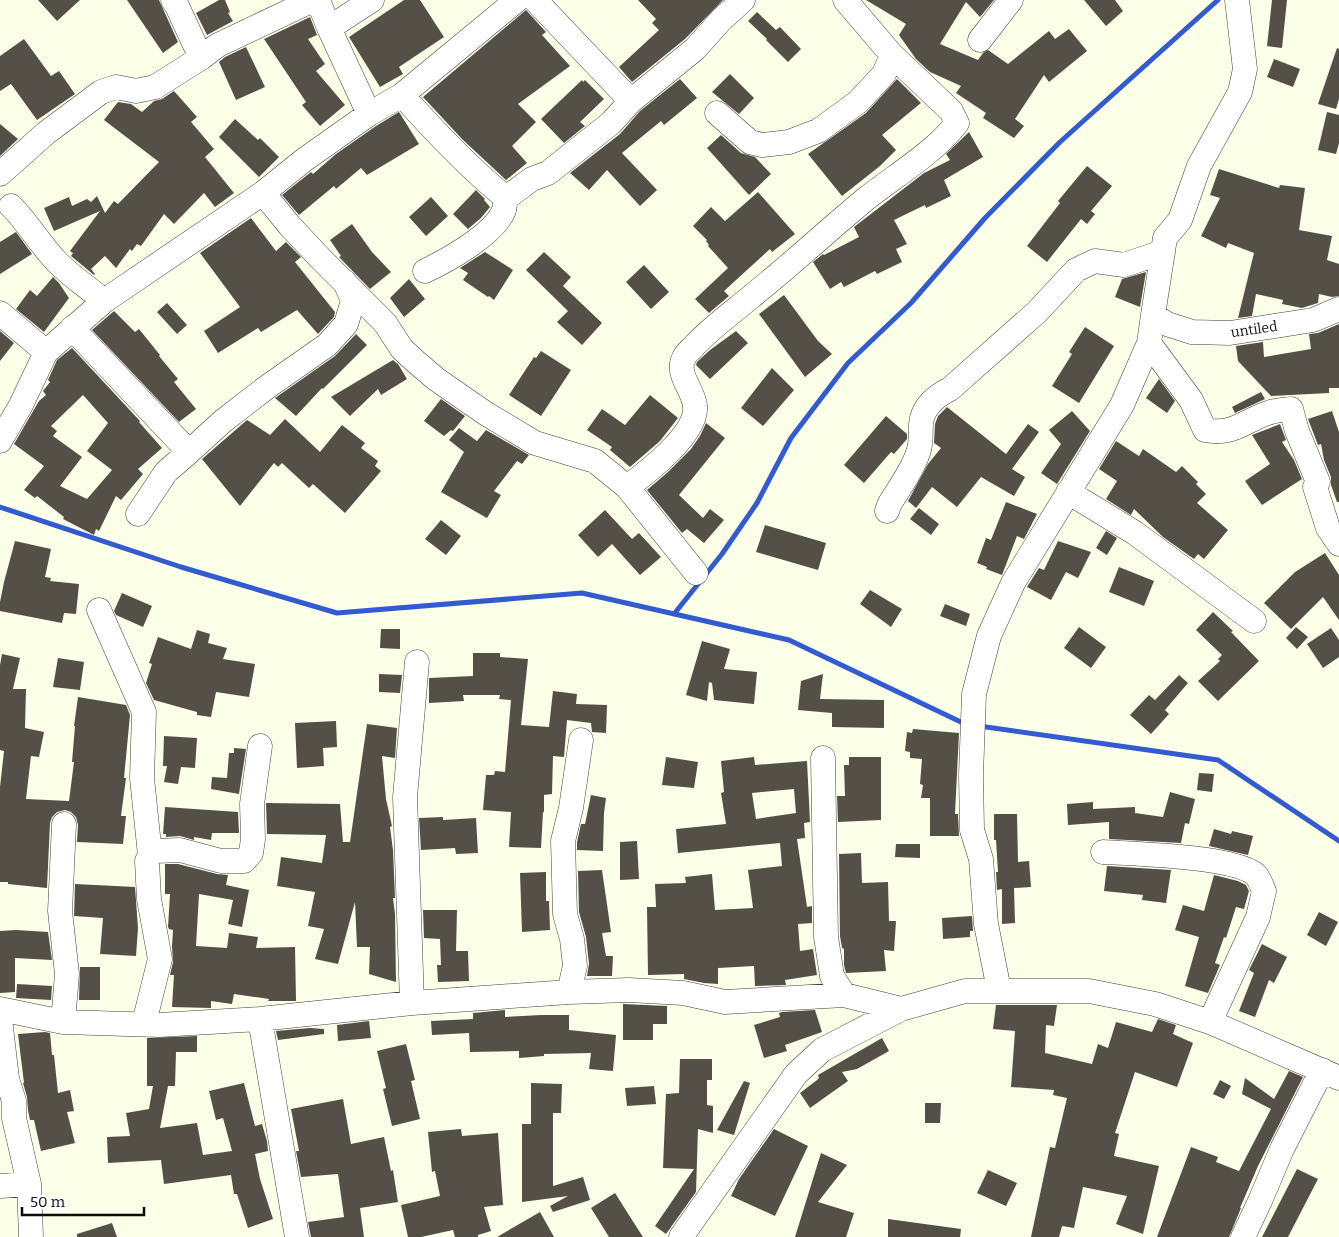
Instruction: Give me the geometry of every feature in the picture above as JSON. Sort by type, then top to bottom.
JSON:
[{"type":"street","points":[[173,0],[202,58]]},
{"type":"street","points":[[0,174],[46,133],[101,92],[116,87],[136,91],[156,87],[202,58],[218,45],[314,0]]},
{"type":"street","points":[[318,0],[369,114]]},
{"type":"street","points":[[329,28],[372,0]]},
{"type":"street","points":[[0,441],[21,406],[46,352],[72,328],[104,301],[263,193],[304,160],[369,114],[402,95],[517,0]]},
{"type":"street","points":[[535,0],[631,101]]},
{"type":"street","points":[[425,271],[452,258],[492,227],[504,210],[506,198],[532,179],[548,173],[611,124],[631,101],[695,49],[721,20],[743,0]]},
{"type":"street","points":[[627,487],[667,454],[689,430],[696,411],[682,370],[684,357],[715,326],[758,292],[820,237],[895,175],[933,148],[957,123],[951,111],[892,55],[845,0]]},
{"type":"street","points":[[980,40],[1011,0]]},
{"type":"street","points":[[999,990],[986,924],[981,859],[972,830],[971,775],[974,694],[989,636],[1013,583],[1122,405],[1148,343],[1160,320],[1165,238],[1180,220],[1199,166],[1240,92],[1245,70],[1237,0]]},
{"type":"street","points":[[717,113],[750,142],[762,145],[789,142],[818,131],[858,102],[884,74],[892,55]]},
{"type":"street","points":[[402,95],[451,149],[506,198]]},
{"type":"street","points":[[263,193],[320,258],[385,322],[402,349],[436,379],[485,413],[535,443],[594,461],[627,487],[696,573]]},
{"type":"street","points":[[11,206],[26,221],[43,246],[59,264],[104,301]]},
{"type":"street","points":[[887,511],[918,454],[922,441],[921,419],[938,395],[950,389],[1037,312],[1076,270],[1095,261],[1124,265],[1163,252]]},
{"type":"street","points":[[138,514],[166,472],[223,421],[327,345],[346,324],[353,301],[345,282]]},
{"type":"street","name":"untiled","points":[[1160,320],[1192,332],[1230,333],[1313,320],[1339,309]]},
{"type":"street","points":[[0,313],[46,352]]},
{"type":"street","points":[[72,328],[189,452]]},
{"type":"street","points":[[1148,343],[1191,400],[1206,430],[1214,432],[1236,429],[1270,412],[1291,409],[1297,431],[1318,482],[1315,488],[1328,528],[1339,544]]},
{"type":"street","points":[[1068,492],[1135,533],[1254,622]]},
{"type":"street","points":[[98,610],[144,712],[142,778],[150,855]]},
{"type":"street","points":[[412,1003],[405,797],[417,662]]},
{"type":"street","points":[[569,992],[576,966],[565,914],[563,841],[571,808],[581,740]]},
{"type":"street","points":[[148,1024],[146,1015],[160,960],[149,899],[147,861],[150,855],[156,851],[180,850],[221,861],[244,860],[251,853],[253,839],[252,804],[260,746]]},
{"type":"street","points":[[823,758],[826,937],[832,976],[844,995]]},
{"type":"street","points":[[63,1022],[67,974],[60,911],[64,824]]},
{"type":"street","points":[[1103,852],[1220,862],[1245,869],[1257,875],[1264,891],[1258,917],[1210,1022]]},
{"type":"street","points":[[0,1009],[63,1022],[148,1024],[260,1019],[412,1003],[569,992],[629,990],[683,993],[725,1002],[844,995],[901,1009]]},
{"type":"street","points":[[681,1237],[796,1074],[822,1050],[901,1009],[965,991],[999,990],[1090,991],[1155,1004],[1210,1022],[1330,1074],[1282,1149],[1243,1237]]},
{"type":"street","points":[[0,1019],[7,1079],[14,1101],[14,1118],[29,1184],[32,1237]]},
{"type":"street","points":[[260,1019],[296,1237]]},
{"type":"street","points":[[0,1186],[29,1184]]},
{"type":"building","points":[[38,0],[80,0],[57,21]]},
{"type":"building","points":[[127,0],[159,0],[178,42],[163,53]]},
{"type":"building","points":[[219,0],[225,0],[230,12],[228,13],[233,21],[207,35],[196,13]]},
{"type":"building","points":[[404,0],[420,0],[444,37],[399,67],[403,74],[380,87],[349,37]]},
{"type":"building","points":[[638,0],[723,0],[685,39],[632,82],[619,67],[659,30],[652,23],[656,19]]},
{"type":"building","points":[[866,0],[994,0],[980,17],[966,2],[940,44],[978,60],[988,50],[1008,64],[1049,31],[1055,39],[1069,29],[1087,51],[1049,82],[1044,75],[1015,119],[1024,126],[1014,138],[983,118],[986,113],[956,93],[961,86],[930,72],[916,59],[899,35],[906,24]]},
{"type":"building","points":[[1084,0],[1115,0],[1123,11],[1106,26]]},
{"type":"building","points":[[1272,0],[1287,0],[1282,48],[1267,46]]},
{"type":"building","points":[[526,10],[546,32],[542,35],[570,66],[518,104],[536,122],[512,146],[527,163],[506,180],[462,139],[423,97]]},
{"type":"building","points":[[757,12],[776,30],[780,27],[801,49],[788,62],[748,21]]},
{"type":"building","points":[[310,17],[317,35],[308,39],[325,64],[316,71],[345,105],[320,126],[302,105],[306,102],[264,39]]},
{"type":"building","points":[[24,39],[51,76],[59,71],[75,94],[37,120],[11,84],[0,91],[0,56]]},
{"type":"building","points":[[246,47],[265,87],[236,100],[219,62]]},
{"type":"building","points":[[1337,48],[1339,49],[1339,99],[1336,109],[1318,104]]},
{"type":"building","points":[[1274,59],[1300,69],[1293,87],[1267,77]]},
{"type":"building","points":[[730,74],[754,98],[739,114],[712,92]]},
{"type":"building","points":[[680,79],[697,98],[664,125],[661,121],[622,153],[657,190],[640,206],[607,170],[589,190],[570,173],[620,134],[640,111]]},
{"type":"building","points":[[897,79],[921,103],[882,135],[896,150],[880,166],[842,196],[808,154],[866,113]]},
{"type":"building","points":[[582,80],[583,82],[585,80],[604,99],[580,122],[585,126],[564,143],[541,119]]},
{"type":"building","points":[[174,91],[197,117],[191,122],[214,149],[205,157],[234,193],[215,207],[204,193],[174,224],[164,214],[141,246],[137,244],[132,251],[130,249],[116,268],[105,256],[91,269],[94,275],[71,256],[73,253],[70,251],[100,211],[54,231],[44,208],[69,197],[72,206],[87,199],[91,202],[97,196],[105,213],[114,201],[118,204],[159,162],[104,120],[118,102],[131,104],[142,112],[154,101],[162,99]]},
{"type":"building","points":[[399,112],[419,144],[367,175],[361,168],[336,189],[334,186],[299,215],[282,195],[311,172],[313,174],[336,154]]},
{"type":"building","points":[[1327,112],[1339,115],[1339,143],[1336,154],[1318,150]]},
{"type":"building","points":[[235,119],[258,140],[260,138],[279,157],[259,177],[219,137]]},
{"type":"building","points":[[0,124],[18,139],[0,156]]},
{"type":"building","points":[[969,132],[983,157],[944,180],[951,196],[926,208],[925,205],[894,220],[907,244],[896,249],[902,262],[877,274],[875,271],[844,287],[841,282],[830,289],[813,262],[823,254],[859,237],[854,227],[924,173],[950,160],[946,154]]},
{"type":"building","points":[[721,135],[741,153],[755,157],[771,174],[749,195],[707,148]]},
{"type":"building","points":[[1087,166],[1112,186],[1091,211],[1095,214],[1087,224],[1081,219],[1047,262],[1027,246],[1060,203],[1058,201]]},
{"type":"building","points":[[1219,169],[1279,188],[1280,185],[1305,188],[1299,230],[1332,236],[1327,260],[1339,264],[1339,296],[1332,297],[1319,294],[1318,303],[1302,308],[1282,304],[1283,300],[1256,294],[1252,316],[1238,318],[1254,253],[1228,243],[1226,248],[1201,236],[1220,198],[1210,195]]},
{"type":"building","points":[[476,190],[490,207],[468,229],[453,214]]},
{"type":"building","points":[[758,192],[795,234],[772,252],[770,249],[724,291],[729,296],[709,313],[695,299],[728,268],[708,246],[707,240],[693,226],[711,207],[725,221]]},
{"type":"building","points":[[431,197],[448,216],[426,236],[409,217]]},
{"type":"building","points":[[251,218],[276,251],[286,242],[301,257],[295,262],[335,312],[334,317],[318,334],[297,310],[261,332],[258,328],[218,353],[204,331],[240,307],[200,253]]},
{"type":"building","points":[[352,224],[372,252],[391,272],[370,289],[339,257],[341,256],[330,240]]},
{"type":"building","points":[[16,232],[32,254],[0,274],[0,242]]},
{"type":"building","points":[[485,252],[513,270],[494,300],[463,280],[468,273],[460,268]]},
{"type":"building","points":[[544,252],[571,277],[563,286],[602,323],[582,345],[557,322],[568,311],[526,270]]},
{"type":"building","points":[[644,265],[669,292],[651,309],[626,282]]},
{"type":"building","points":[[1146,272],[1140,307],[1115,297],[1122,279]]},
{"type":"building","points":[[53,277],[69,298],[44,332],[16,309],[30,290],[37,296]]},
{"type":"building","points":[[409,279],[425,299],[404,317],[390,298]]},
{"type":"building","points":[[784,295],[818,341],[832,354],[805,377],[759,314]]},
{"type":"building","points":[[167,303],[187,325],[177,334],[157,312]]},
{"type":"building","points":[[114,311],[135,332],[139,329],[178,379],[174,382],[196,409],[179,422],[92,330]]},
{"type":"building","points":[[1339,324],[1339,388],[1329,388],[1329,393],[1271,396],[1238,361],[1236,346],[1263,342],[1264,357],[1311,349],[1309,334],[1318,333]]},
{"type":"building","points":[[1085,327],[1114,346],[1079,403],[1052,386],[1072,354],[1069,352]]},
{"type":"building","points":[[0,331],[14,343],[0,361]]},
{"type":"building","points":[[736,331],[748,343],[710,379],[696,365],[697,362]]},
{"type":"building","points":[[356,334],[367,345],[296,416],[275,398],[335,356]]},
{"type":"building","points":[[72,348],[140,421],[162,448],[138,469],[143,474],[121,500],[116,496],[99,531],[96,529],[94,535],[63,519],[64,517],[37,496],[35,498],[24,490],[44,466],[14,444],[39,401],[46,395],[43,391],[50,382],[48,380],[57,360]],"holes":[[[83,395],[108,423],[87,451],[112,470],[87,499],[60,486],[82,457],[53,436],[57,431],[51,426]]]},
{"type":"building","points":[[541,351],[571,370],[541,416],[509,395],[534,357],[536,358]]},
{"type":"building","points":[[393,360],[398,364],[407,379],[381,395],[378,389],[350,416],[331,397]]},
{"type":"building","points":[[772,368],[794,390],[763,426],[741,408]]},
{"type":"building","points":[[1159,379],[1175,401],[1167,413],[1146,398]]},
{"type":"building","points":[[1261,392],[1265,399],[1235,413],[1232,407]]},
{"type":"building","points":[[650,395],[678,418],[660,441],[630,467],[610,450],[612,447],[587,430],[602,409],[625,425]]},
{"type":"building","points":[[441,399],[465,416],[453,431],[451,430],[444,436],[424,421]]},
{"type":"building","points":[[947,407],[1006,454],[1028,424],[1039,432],[1012,469],[1025,477],[1014,496],[981,477],[957,507],[932,487],[916,508],[908,501],[928,464],[941,448],[934,443],[935,424],[938,416]]},
{"type":"building","points":[[1072,411],[1090,431],[1057,484],[1041,473],[1061,444],[1049,430]]},
{"type":"building","points":[[1332,411],[1339,432],[1339,502],[1337,502],[1331,485],[1331,477],[1324,460],[1321,444],[1318,445],[1308,419]]},
{"type":"building","points":[[886,416],[907,434],[907,439],[894,454],[891,452],[864,483],[844,465]]},
{"type":"building","points":[[285,419],[320,452],[342,425],[365,443],[361,448],[378,461],[375,466],[381,471],[345,513],[313,484],[309,488],[282,463],[278,467],[274,463],[240,506],[202,459],[247,420],[270,435]]},
{"type":"building","points":[[706,423],[725,438],[679,495],[703,518],[710,509],[724,520],[704,543],[687,529],[682,533],[647,490],[691,449]]},
{"type":"building","points":[[1280,424],[1286,440],[1282,442],[1294,460],[1302,479],[1262,505],[1245,481],[1270,464],[1252,435]]},
{"type":"building","points":[[459,428],[477,441],[486,430],[529,455],[522,464],[517,461],[494,491],[501,495],[487,518],[441,492],[464,452],[449,440]]},
{"type":"building","points":[[1116,441],[1139,456],[1143,449],[1176,472],[1182,466],[1198,482],[1196,484],[1206,494],[1197,503],[1228,530],[1204,559],[1198,554],[1194,559],[1163,537],[1134,509],[1131,515],[1106,499],[1117,481],[1099,469]]},
{"type":"building","points":[[1006,502],[1037,514],[1024,539],[1017,536],[1002,575],[986,569],[987,567],[977,563],[986,538],[991,540]]},
{"type":"building","points":[[919,508],[939,524],[931,535],[910,519]]},
{"type":"building","points":[[605,510],[632,539],[639,533],[661,557],[640,575],[612,544],[598,557],[578,535]]},
{"type":"building","points":[[441,520],[461,536],[446,555],[425,539]]},
{"type":"building","points":[[765,525],[826,543],[818,570],[756,552]]},
{"type":"building","points":[[1106,531],[1117,538],[1107,555],[1096,548]]},
{"type":"building","points":[[15,541],[51,549],[45,577],[51,578],[50,581],[79,584],[76,614],[64,613],[62,623],[0,611],[4,582]]},
{"type":"building","points":[[1058,541],[1091,552],[1078,578],[1066,572],[1051,600],[1027,587],[1039,568],[1044,570]]},
{"type":"building","points":[[1325,553],[1339,575],[1339,620],[1323,597],[1291,629],[1264,603],[1295,572]]},
{"type":"building","points":[[1119,567],[1154,581],[1144,606],[1109,592]]},
{"type":"building","points":[[870,590],[902,609],[891,627],[860,604]]},
{"type":"building","points":[[122,593],[152,606],[143,627],[116,615],[114,611]]},
{"type":"building","points":[[945,604],[970,614],[966,626],[940,616]]},
{"type":"building","points":[[1213,612],[1233,631],[1231,632],[1259,661],[1218,701],[1198,681],[1220,661],[1218,659],[1222,655],[1196,630]]},
{"type":"building","points":[[1079,627],[1106,647],[1091,668],[1064,648]]},
{"type":"building","points":[[1296,627],[1308,637],[1297,649],[1286,638]]},
{"type":"building","points":[[1331,628],[1339,640],[1339,657],[1323,668],[1307,644]]},
{"type":"building","points":[[381,629],[400,629],[400,649],[380,648]]},
{"type":"building","points":[[197,630],[210,634],[208,643],[227,648],[223,659],[255,664],[249,697],[216,692],[211,717],[197,715],[197,712],[154,700],[146,683],[152,664],[149,663],[158,637],[191,649]]},
{"type":"building","points":[[702,641],[730,649],[724,669],[757,672],[754,704],[714,700],[712,683],[709,682],[707,701],[686,695]]},
{"type":"building","points":[[473,653],[500,653],[500,657],[528,659],[521,725],[549,727],[553,691],[577,694],[576,704],[607,705],[606,733],[592,732],[591,723],[567,720],[564,757],[553,756],[552,794],[544,795],[541,848],[509,847],[511,812],[483,810],[486,775],[494,775],[495,771],[505,772],[511,700],[499,699],[500,695],[463,695],[464,701],[429,703],[429,678],[473,676]]},
{"type":"building","points":[[2,654],[20,658],[13,689],[26,689],[25,728],[44,732],[39,757],[31,756],[26,799],[69,801],[74,762],[72,762],[74,726],[78,697],[126,705],[130,715],[124,778],[126,778],[121,816],[126,816],[123,844],[77,842],[78,825],[76,817],[71,812],[65,810],[57,812],[52,817],[50,823],[47,888],[0,882],[0,787],[4,751],[0,750],[0,665]]},
{"type":"building","points":[[58,658],[84,662],[80,690],[53,687]]},
{"type":"building","points":[[379,674],[402,675],[400,693],[379,692]]},
{"type":"building","points":[[823,674],[820,699],[884,700],[884,728],[832,727],[832,713],[798,710],[801,681]]},
{"type":"building","points":[[1179,675],[1188,683],[1165,710],[1169,714],[1151,734],[1130,715],[1149,695],[1155,700]]},
{"type":"building","points":[[336,721],[337,747],[323,748],[324,766],[297,768],[295,723]]},
{"type":"building","points":[[367,724],[397,728],[395,758],[382,756],[386,799],[392,826],[390,827],[395,898],[393,898],[396,982],[369,974],[370,947],[357,947],[355,902],[338,964],[315,959],[324,929],[308,926],[315,892],[277,886],[281,857],[322,863],[326,835],[267,834],[266,803],[340,804],[343,842],[350,842]]},
{"type":"building","points":[[913,729],[959,733],[955,814],[958,814],[959,836],[930,836],[930,798],[921,798],[923,785],[920,784],[922,759],[910,758],[910,752],[905,751],[907,732],[912,733]]},
{"type":"building","points":[[164,736],[197,738],[195,768],[181,767],[178,784],[164,782],[167,766],[163,766]]},
{"type":"building","points":[[234,748],[246,749],[239,794],[211,789],[212,777],[227,778],[229,753],[234,753]]},
{"type":"building","points":[[666,757],[698,762],[694,788],[662,785]]},
{"type":"building","points":[[754,757],[755,765],[807,761],[810,822],[804,823],[805,838],[797,839],[807,907],[812,906],[812,923],[798,924],[800,951],[813,949],[817,975],[785,980],[786,985],[755,986],[754,966],[718,968],[718,984],[684,979],[684,974],[648,975],[647,907],[656,907],[655,884],[686,883],[685,877],[712,874],[715,910],[753,908],[748,870],[782,866],[780,843],[678,853],[676,829],[726,824],[721,793],[724,792],[721,761]],"holes":[[[794,789],[796,813],[756,819],[752,793]]]},
{"type":"building","points":[[849,757],[881,757],[881,820],[838,822],[837,796],[845,796],[844,765],[849,765]]},
{"type":"building","points":[[1199,773],[1214,774],[1212,792],[1197,790]]},
{"type":"building","points":[[1170,792],[1195,799],[1189,824],[1185,823],[1181,843],[1109,839],[1109,822],[1068,825],[1067,804],[1093,802],[1093,809],[1135,807],[1135,813],[1163,817]]},
{"type":"building","points":[[591,795],[606,798],[603,851],[577,850],[581,824],[585,824]]},
{"type":"building","points":[[165,807],[238,812],[239,833],[212,833],[211,840],[194,837],[194,840],[180,836],[166,837],[166,834],[163,834]]},
{"type":"building","points":[[994,814],[1017,814],[1018,862],[1029,861],[1031,887],[1014,888],[1015,923],[1002,924],[1002,889],[997,890],[996,872],[998,872],[996,840],[994,840]]},
{"type":"building","points":[[443,817],[443,820],[476,818],[478,853],[456,854],[455,848],[421,850],[419,818]]},
{"type":"building","points":[[1214,829],[1231,834],[1232,831],[1253,836],[1248,855],[1209,846]]},
{"type":"building","points":[[637,841],[639,879],[620,880],[620,842]]},
{"type":"building","points":[[896,844],[920,844],[920,858],[895,857]]},
{"type":"building","points":[[861,853],[862,883],[888,882],[889,921],[896,921],[894,951],[884,950],[886,971],[846,973],[844,949],[842,948],[840,936],[839,854]]},
{"type":"building","points":[[165,864],[178,864],[228,875],[226,885],[249,890],[242,927],[228,924],[233,900],[199,894],[196,946],[227,948],[229,933],[258,937],[256,948],[295,947],[296,1001],[268,1001],[269,999],[234,994],[232,1004],[211,1001],[211,1008],[172,1007],[174,975],[170,975],[173,962],[173,930],[168,927],[170,894],[165,894]]},
{"type":"building","points":[[1107,866],[1171,870],[1166,903],[1142,900],[1143,895],[1104,891]]},
{"type":"building","points":[[602,870],[611,932],[602,933],[606,956],[613,956],[612,976],[587,976],[589,964],[586,937],[579,912],[578,871]]},
{"type":"building","points":[[546,872],[546,901],[549,901],[550,930],[522,932],[520,873]]},
{"type":"building","points":[[1214,875],[1238,881],[1246,885],[1249,891],[1244,909],[1236,907],[1226,938],[1224,937],[1215,963],[1220,965],[1208,993],[1185,986],[1199,937],[1175,930],[1183,905],[1204,911]]},
{"type":"building","points":[[75,884],[135,887],[138,928],[136,956],[100,954],[103,918],[74,916]]},
{"type":"building","points":[[423,910],[457,910],[456,951],[468,951],[469,981],[438,982],[437,965],[441,965],[440,939],[424,938]]},
{"type":"building","points":[[1319,912],[1338,922],[1326,946],[1307,935]]},
{"type":"building","points":[[972,916],[973,931],[970,931],[970,937],[943,939],[942,918]]},
{"type":"building","points":[[0,931],[48,932],[52,960],[15,958],[15,992],[0,993]]},
{"type":"building","points":[[1262,944],[1287,957],[1274,983],[1269,980],[1255,1017],[1239,1011],[1254,973],[1249,970]]},
{"type":"building","points":[[80,967],[100,967],[100,1000],[79,1000]]},
{"type":"building","points":[[17,984],[52,986],[51,1000],[16,998]]},
{"type":"building","points":[[623,1004],[667,1006],[667,1024],[653,1024],[653,1040],[623,1040]]},
{"type":"building","points":[[996,1005],[1057,1005],[1054,1026],[1046,1025],[1045,1053],[1092,1064],[1098,1044],[1108,1048],[1116,1022],[1152,1032],[1158,1019],[1176,1025],[1173,1034],[1193,1043],[1177,1087],[1135,1072],[1115,1133],[1119,1134],[1114,1156],[1159,1166],[1143,1234],[1116,1224],[1127,1196],[1083,1187],[1074,1228],[1062,1226],[1059,1237],[1031,1237],[1050,1147],[1055,1148],[1067,1098],[1053,1095],[1054,1090],[1011,1087],[1015,1031],[993,1029]]},
{"type":"building","points":[[505,1010],[505,1017],[569,1015],[569,1030],[616,1035],[613,1071],[589,1069],[591,1053],[544,1054],[544,1056],[519,1058],[519,1051],[470,1052],[469,1033],[432,1035],[431,1021],[473,1019],[473,1013]]},
{"type":"building","points":[[815,1010],[822,1032],[785,1045],[787,1051],[764,1058],[754,1025],[780,1017],[779,1013],[782,1012]]},
{"type":"building","points":[[369,1021],[371,1038],[338,1041],[337,1025]]},
{"type":"building","points":[[310,1028],[324,1029],[324,1034],[278,1040],[276,1031]]},
{"type":"building","points":[[50,1033],[58,1093],[70,1090],[74,1111],[67,1112],[75,1143],[41,1151],[34,1120],[30,1120],[28,1110],[18,1034]]},
{"type":"building","points":[[197,1036],[197,1052],[176,1052],[175,1086],[168,1086],[160,1128],[197,1123],[203,1155],[232,1151],[223,1118],[216,1120],[209,1091],[244,1083],[255,1126],[262,1124],[267,1141],[268,1151],[255,1154],[260,1179],[273,1219],[248,1228],[237,1194],[234,1194],[231,1175],[164,1184],[161,1160],[108,1163],[107,1137],[130,1136],[126,1113],[149,1109],[153,1086],[147,1086],[147,1038]]},
{"type":"building","points":[[882,1038],[889,1051],[857,1069],[842,1072],[848,1081],[810,1108],[800,1093],[819,1078],[818,1075]]},
{"type":"building","points":[[406,1044],[415,1080],[411,1081],[420,1119],[392,1126],[383,1089],[386,1088],[377,1051]]},
{"type":"building","points":[[680,1059],[712,1059],[712,1080],[707,1080],[707,1105],[713,1106],[713,1133],[698,1129],[696,1192],[666,1234],[655,1226],[694,1169],[663,1168],[666,1094],[679,1093]]},
{"type":"building","points":[[1289,1071],[1303,1077],[1258,1166],[1229,1237],[1157,1237],[1191,1147],[1218,1157],[1216,1162],[1239,1171],[1271,1109],[1242,1094],[1245,1078],[1274,1099]]},
{"type":"building","points":[[1220,1080],[1231,1086],[1224,1099],[1213,1094]]},
{"type":"building","points":[[744,1081],[750,1083],[734,1135],[717,1130]]},
{"type":"building","points":[[531,1083],[562,1084],[561,1113],[553,1113],[553,1186],[583,1177],[590,1200],[553,1212],[550,1206],[568,1196],[522,1202],[522,1124],[531,1124]]},
{"type":"building","points":[[654,1086],[656,1104],[627,1106],[625,1088]]},
{"type":"building","points":[[343,1099],[351,1144],[384,1137],[391,1171],[393,1170],[398,1202],[360,1208],[364,1237],[311,1237],[308,1222],[344,1217],[338,1174],[301,1177],[296,1151],[299,1151],[291,1109]]},
{"type":"building","points":[[925,1103],[941,1103],[940,1123],[925,1123]]},
{"type":"building","points":[[461,1129],[462,1136],[498,1133],[503,1205],[484,1207],[491,1231],[478,1235],[478,1237],[455,1237],[453,1230],[421,1237],[408,1237],[401,1205],[440,1196],[435,1171],[432,1172],[428,1132]]},
{"type":"building","points":[[774,1129],[808,1146],[775,1216],[731,1196],[739,1179]]},
{"type":"building","points":[[821,1153],[847,1165],[818,1202],[854,1213],[846,1237],[795,1237]]},
{"type":"building","points":[[1297,1169],[1318,1179],[1288,1237],[1262,1237]]},
{"type":"building","points":[[988,1170],[1017,1183],[1006,1206],[977,1193]]},
{"type":"building","points":[[615,1193],[643,1237],[609,1237],[591,1208]]},
{"type":"building","points":[[540,1212],[554,1237],[497,1237]]},
{"type":"building","points":[[888,1219],[961,1229],[960,1237],[888,1237]]},
{"type":"building","points":[[112,1223],[117,1237],[77,1237],[77,1234]]},
{"type":"waterway","points":[[674,614],[722,554],[757,503],[791,438],[848,363],[911,303],[985,218],[1060,142],[1218,0]]},
{"type":"waterway","points":[[0,507],[181,567],[337,613],[582,593],[789,640],[965,724]]},
{"type":"waterway","points":[[979,726],[1218,760],[1339,841]]}]
